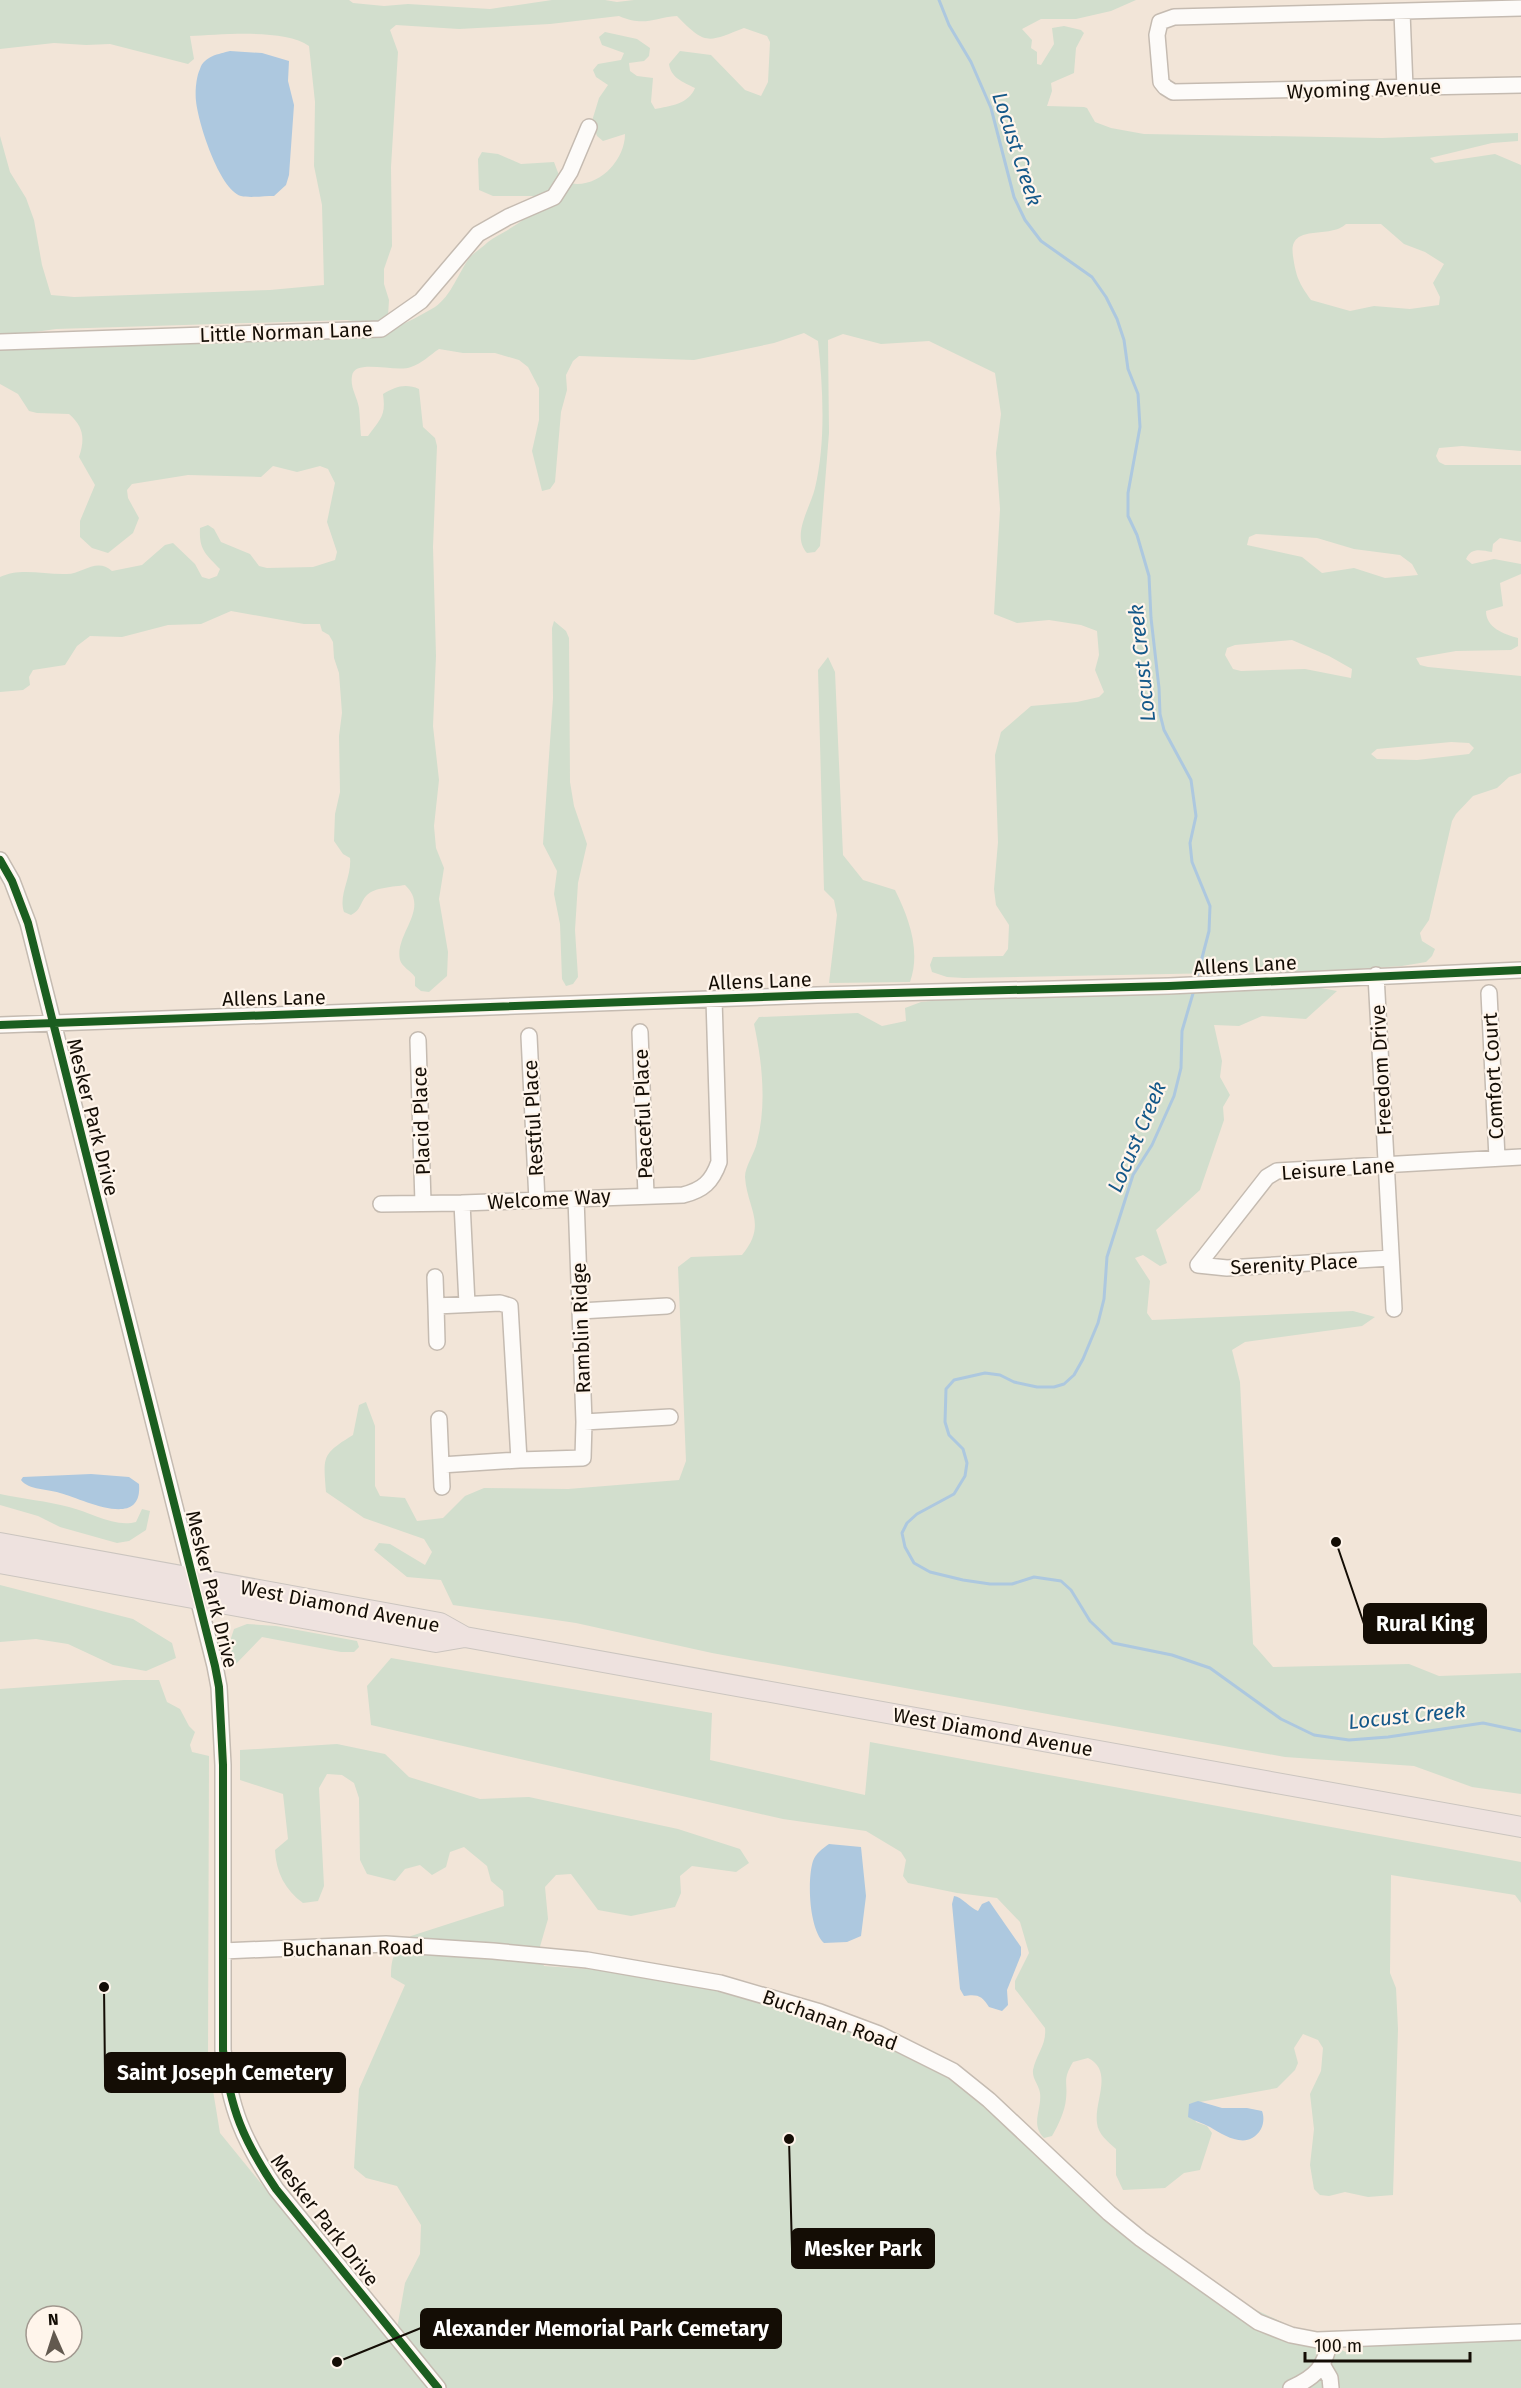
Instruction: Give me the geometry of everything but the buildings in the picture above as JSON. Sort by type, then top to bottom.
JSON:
[{"type":"main road","name":"West Diamond Avenue","points":[[0,1543],[440,1623],[465,1637],[1521,1827]]},
{"type":"main road","name":"West Diamond Avenue","points":[[0,1563],[436,1642],[465,1637]]},
{"type":"street","points":[[1405,88],[1402,12],[1521,8]]},
{"type":"street","name":"Wyoming Avenue","points":[[1402,12],[1174,17],[1162,20],[1158,25],[1157,35],[1161,82],[1170,92],[1521,85]]},
{"type":"street","name":"Little Norman Lane","points":[[0,342],[381,329],[421,301],[478,234],[508,217],[554,197],[570,172],[589,127]]},
{"type":"street","name":"Mesker Park Drive","points":[[0,860],[21,903],[215,1666],[223,1754],[223,2050],[234,2112],[246,2139],[276,2189],[438,2388]]},
{"type":"street","name":"Allens Lane","points":[[0,1025],[714,999],[1169,986],[1521,970]]},
{"type":"street","name":"Freedom Drive","points":[[1376,975],[1394,1309]]},
{"type":"street","name":"Comfort Court","points":[[1489,993],[1497,1158]]},
{"type":"street","name":"Welcome Way","points":[[381,1204],[683,1195],[705,1187],[712,1179],[719,1162],[714,999]]},
{"type":"street","name":"Peaceful Place","points":[[640,1032],[646,1196]]},
{"type":"street","name":"Restful Place","points":[[529,1036],[537,1201]]},
{"type":"street","name":"Placid Place","points":[[418,1040],[423,1203]]},
{"type":"street","name":"Leisure Lane","points":[[1198,1265],[1271,1174],[1282,1170],[1521,1157]]},
{"type":"street","name":"Ramblin Ridge","points":[[519,1460],[583,1458],[584,1422],[576,1198]]},
{"type":"street","points":[[462,1203],[467,1304]]},
{"type":"street","name":"Serenity Place","points":[[1198,1265],[1227,1268],[1391,1258]]},
{"type":"street","points":[[435,1276],[437,1342]]},
{"type":"street","points":[[436,1306],[500,1303],[510,1306],[519,1460],[441,1465]]},
{"type":"street","points":[[580,1311],[667,1306]]},
{"type":"street","points":[[584,1422],[670,1417]]},
{"type":"street","points":[[439,1419],[442,1487]]},
{"type":"street","name":"Buchanan Road","points":[[223,1951],[386,1944],[587,1960],[720,1983],[820,2012],[879,2034],[937,2062],[962,2077],[1118,2221],[1258,2322],[1291,2335],[1330,2340],[1521,2332]]},
{"type":"street","points":[[1291,2388],[1301,2384],[1323,2366],[1330,2340]]},
{"type":"street","points":[[1323,2366],[1330,2378],[1331,2388]]},
{"type":"green space","points":[[0,0],[349,0],[353,3],[384,6],[408,4],[490,9],[552,0],[617,2],[634,0],[1136,0],[1111,11],[1076,19],[1041,19],[1022,29],[1032,40],[1031,48],[1037,52],[1037,64],[1041,65],[1054,44],[1052,28],[1064,26],[1081,30],[1084,33],[1076,48],[1074,73],[1051,83],[1052,91],[1047,106],[1084,107],[1087,108],[1095,122],[1111,128],[1144,134],[1382,138],[1518,133],[1518,141],[1492,143],[1430,158],[1435,163],[1495,154],[1521,165],[1521,451],[1462,446],[1439,448],[1436,456],[1439,462],[1445,465],[1521,465],[1521,542],[1500,538],[1493,544],[1492,552],[1474,551],[1466,559],[1472,564],[1494,559],[1521,564],[1521,574],[1500,583],[1503,606],[1486,611],[1492,626],[1518,638],[1518,646],[1511,650],[1456,651],[1416,658],[1420,665],[1428,667],[1521,676],[1521,773],[1509,777],[1497,788],[1473,796],[1452,821],[1429,920],[1420,933],[1422,941],[1435,949],[1432,956],[1426,962],[1402,966],[1330,971],[964,978],[947,977],[932,972],[930,965],[933,957],[1003,956],[1008,949],[1009,925],[996,905],[994,889],[998,842],[995,755],[1001,732],[1031,706],[1077,702],[1099,697],[1104,692],[1095,670],[1099,655],[1097,631],[1081,625],[1049,620],[1017,623],[994,614],[1000,509],[996,453],[1001,414],[995,373],[929,341],[881,344],[843,334],[828,340],[829,433],[820,546],[815,552],[807,553],[803,546],[801,530],[815,488],[821,452],[822,415],[818,341],[804,333],[774,343],[694,360],[579,356],[573,361],[566,375],[567,390],[561,412],[555,482],[550,489],[542,491],[532,451],[539,420],[539,388],[528,367],[519,360],[495,353],[463,353],[439,349],[411,367],[368,367],[354,371],[352,384],[359,408],[361,436],[368,436],[382,416],[383,394],[396,388],[409,386],[419,389],[423,427],[435,438],[437,446],[433,547],[436,656],[433,726],[439,780],[434,826],[436,848],[444,868],[439,899],[448,952],[447,976],[429,992],[421,991],[415,986],[415,977],[400,960],[402,941],[410,922],[414,903],[412,894],[405,885],[374,891],[366,896],[354,913],[351,915],[344,912],[343,899],[350,858],[343,854],[334,841],[335,814],[340,792],[339,736],[342,713],[339,673],[334,658],[333,642],[329,635],[322,631],[320,624],[304,624],[231,611],[201,624],[168,625],[122,637],[90,636],[77,646],[65,665],[33,670],[29,677],[30,685],[23,690],[0,692],[0,577],[16,572],[67,574],[95,566],[106,567],[112,571],[142,565],[165,545],[173,543],[195,564],[202,577],[209,579],[217,576],[220,569],[202,546],[200,528],[208,525],[214,529],[221,542],[250,554],[259,566],[267,568],[313,567],[335,560],[337,552],[327,522],[335,483],[328,469],[320,466],[297,472],[273,466],[261,477],[188,475],[132,484],[127,490],[128,498],[139,518],[133,533],[108,553],[92,548],[80,537],[80,521],[95,485],[79,457],[82,434],[78,424],[69,414],[29,411],[18,394],[0,384],[0,348],[52,348],[363,323],[347,320],[56,329],[0,337],[0,136],[10,172],[26,198],[34,220],[42,265],[51,295],[74,297],[270,290],[324,285],[322,205],[314,166],[315,102],[309,46],[298,40],[268,35],[190,36],[194,59],[188,64],[110,44],[54,43],[0,49]],"holes":[[[619,16],[636,21],[677,16],[701,37],[708,38],[715,38],[744,28],[767,36],[770,42],[768,82],[761,96],[745,90],[711,55],[680,51],[669,64],[670,69],[678,79],[695,88],[684,101],[655,109],[651,102],[653,78],[637,76],[630,71],[629,63],[644,61],[649,56],[650,48],[637,39],[605,32],[599,37],[602,45],[624,53],[621,60],[598,64],[593,70],[596,77],[608,85],[599,98],[592,121],[597,136],[603,141],[625,134],[617,160],[604,175],[587,183],[577,184],[560,178],[554,162],[521,164],[498,154],[482,152],[478,159],[479,190],[493,196],[533,196],[534,204],[531,211],[519,223],[488,242],[470,257],[441,302],[393,329],[388,316],[389,300],[384,284],[384,269],[392,246],[391,167],[398,52],[390,30],[396,25],[459,29],[550,24]],[[1346,224],[1381,224],[1404,244],[1425,252],[1444,264],[1433,283],[1440,297],[1439,305],[1410,309],[1374,306],[1350,311],[1311,300],[1297,275],[1293,246],[1303,235],[1339,229]],[[1256,534],[1317,538],[1354,549],[1400,555],[1412,564],[1418,575],[1385,578],[1354,568],[1322,573],[1302,557],[1247,545],[1249,537]],[[1292,640],[1352,669],[1351,678],[1305,669],[1241,671],[1233,669],[1225,655],[1227,648],[1235,645]],[[1451,742],[1469,743],[1474,748],[1469,754],[1417,760],[1377,759],[1371,754],[1377,749]]]},
{"type":"green space","points":[[554,621],[566,631],[569,638],[570,782],[574,806],[587,844],[578,883],[575,930],[578,977],[573,984],[566,986],[562,979],[560,924],[554,894],[557,871],[543,844],[553,698],[552,628]]},
{"type":"green space","points":[[828,657],[835,672],[843,855],[863,880],[895,890],[909,923],[914,947],[910,982],[829,983],[837,915],[834,900],[824,890],[818,670]]},
{"type":"green space","points":[[1321,988],[1337,991],[1306,1019],[1262,1016],[1239,1026],[1214,1025],[1222,1061],[1220,1077],[1230,1095],[1223,1107],[1224,1120],[1200,1190],[1156,1230],[1167,1263],[1160,1266],[1143,1255],[1135,1258],[1150,1281],[1147,1313],[1152,1320],[1353,1311],[1375,1317],[1362,1326],[1245,1342],[1232,1350],[1240,1382],[1253,1644],[1273,1667],[1409,1664],[1439,1676],[1521,1673],[1521,1794],[1472,1787],[1414,1766],[1285,1757],[712,1653],[576,1623],[453,1605],[441,1580],[407,1577],[374,1550],[379,1543],[390,1544],[425,1565],[432,1552],[424,1539],[364,1518],[326,1492],[325,1463],[327,1457],[335,1447],[353,1435],[359,1405],[366,1402],[375,1426],[375,1486],[380,1496],[405,1498],[417,1521],[443,1518],[465,1496],[484,1488],[568,1489],[679,1480],[686,1461],[678,1267],[691,1257],[742,1255],[754,1234],[754,1216],[745,1177],[756,1146],[762,1113],[761,1068],[754,1024],[759,1017],[858,1013],[882,1026],[906,1021],[905,1008],[921,1002],[1027,992]]},
{"type":"green space","points":[[0,1494],[61,1505],[120,1523],[136,1522],[142,1509],[150,1511],[146,1530],[129,1541],[117,1543],[60,1527],[38,1516],[0,1505]]},
{"type":"green space","points":[[0,1585],[133,1619],[172,1643],[176,1658],[146,1671],[113,1665],[68,1644],[36,1639],[0,1642]]},
{"type":"green space","points":[[247,1624],[276,1626],[357,1641],[359,1647],[354,1652],[341,1652],[262,1637],[233,1667],[230,1641],[234,1629]]},
{"type":"green space","points":[[391,1658],[712,1713],[710,1760],[865,1795],[870,1742],[1521,1862],[1521,1903],[1515,1895],[1391,1875],[1390,1973],[1396,1988],[1398,2029],[1393,2195],[1368,2197],[1345,2192],[1329,2196],[1320,2195],[1314,2189],[1310,2165],[1314,2129],[1310,2094],[1321,2071],[1323,2048],[1318,2040],[1303,2034],[1294,2048],[1298,2063],[1295,2070],[1277,2088],[1189,2104],[1196,2122],[1207,2126],[1212,2133],[1200,2170],[1184,2173],[1165,2188],[1123,2190],[1116,2175],[1116,2149],[1101,2134],[1097,2123],[1101,2087],[1100,2071],[1096,2064],[1088,2058],[1073,2062],[1070,2068],[1066,2077],[1064,2108],[1052,2136],[1044,2138],[1040,2133],[1037,2122],[1040,2093],[1033,2070],[1043,2044],[1045,2028],[1015,1989],[1015,1981],[1029,1953],[1020,1922],[997,1898],[908,1883],[903,1876],[906,1860],[901,1852],[866,1831],[783,1819],[371,1725],[367,1686]]},
{"type":"green space","points":[[124,1680],[159,1680],[167,1702],[180,1709],[195,1732],[190,1745],[192,1752],[209,1756],[208,2060],[220,2133],[382,2332],[395,2340],[405,2283],[420,2254],[421,2225],[397,2186],[366,2178],[354,2168],[359,2089],[405,1985],[391,1977],[393,1958],[398,1950],[411,1936],[504,1906],[503,1891],[491,1881],[487,1866],[464,1847],[450,1852],[446,1867],[432,1875],[420,1865],[405,1869],[395,1881],[367,1874],[360,1860],[359,1798],[354,1783],[342,1775],[327,1774],[319,1788],[324,1886],[318,1901],[303,1903],[286,1886],[276,1858],[275,1850],[288,1839],[283,1794],[240,1780],[240,1750],[337,1744],[385,1754],[409,1777],[480,1799],[529,1797],[678,1829],[740,1849],[749,1863],[736,1872],[692,1866],[680,1876],[681,1893],[675,1907],[631,1916],[598,1910],[571,1874],[556,1875],[545,1887],[548,1919],[539,1950],[544,1966],[644,1973],[823,2017],[953,2077],[953,2081],[963,2086],[1047,2166],[1192,2280],[1348,2353],[1355,2347],[1370,2343],[1521,2338],[1521,2388],[445,2388],[443,2383],[438,2388],[0,2388],[0,1689]]},
{"type":"water","points":[[230,51],[262,53],[289,61],[288,81],[294,105],[289,175],[286,185],[274,196],[245,197],[233,191],[211,154],[201,124],[196,98],[199,72],[208,58]]},
{"type":"water","points":[[91,1474],[129,1477],[139,1484],[138,1498],[132,1506],[122,1509],[110,1508],[28,1486],[21,1480],[23,1477]]},
{"type":"water","points":[[829,1844],[861,1847],[866,1896],[861,1936],[847,1942],[824,1943],[812,1916],[811,1869],[818,1853]]},
{"type":"water","points":[[954,1896],[978,1911],[982,1904],[989,1901],[1021,1947],[1021,1955],[1007,1990],[1008,2005],[1002,2011],[989,2007],[979,1997],[964,1996],[960,1989],[952,1904]]},
{"type":"water","points":[[1198,2101],[1222,2108],[1247,2108],[1262,2111],[1262,2127],[1256,2136],[1250,2139],[1236,2140],[1188,2117],[1189,2104]]},
{"type":"waterway","name":"Locust Creek","points":[[939,0],[949,25],[971,62],[991,108],[1014,197],[1025,220],[1041,241],[1092,277],[1106,297],[1124,340],[1128,369],[1138,394],[1140,427],[1128,493],[1128,516],[1137,535],[1149,576],[1160,714],[1164,730],[1191,780],[1196,816],[1190,843],[1192,862],[1210,906],[1209,931],[1196,981]]},
{"type":"waterway","name":"Locust Creek","points":[[1194,990],[1182,1031],[1181,1068],[1174,1096],[1152,1145],[1133,1175],[1107,1257],[1104,1299],[1098,1323],[1083,1359],[1074,1375],[1064,1384],[1054,1387],[1037,1387],[1014,1382],[1000,1375],[985,1373],[954,1380],[946,1389],[945,1422],[949,1435],[963,1449],[967,1463],[965,1476],[954,1494],[917,1514],[907,1523],[902,1533],[905,1547],[914,1563],[930,1572],[963,1580],[990,1584],[1012,1584],[1034,1577],[1061,1581],[1071,1590],[1090,1621],[1113,1643],[1172,1655],[1210,1668],[1281,1719],[1314,1735],[1349,1740],[1388,1737],[1483,1723],[1521,1731]]},
{"type":"cycle path","points":[[0,860],[12,881],[28,923],[219,1687],[223,1765],[223,2050],[234,2107],[255,2155],[276,2189],[438,2388]]},
{"type":"cycle path","points":[[0,1025],[817,995],[1169,986],[1521,970]]},
{"type":"place","name":"Rural King","points":[[1336,1542]]},
{"type":"place","name":"Saint Joseph Cemetery","points":[[104,1987]]},
{"type":"place","name":"Mesker Park","points":[[789,2139]]},
{"type":"place","name":"Alexander Memorial Park Cemetary","points":[[337,2362]]}]
